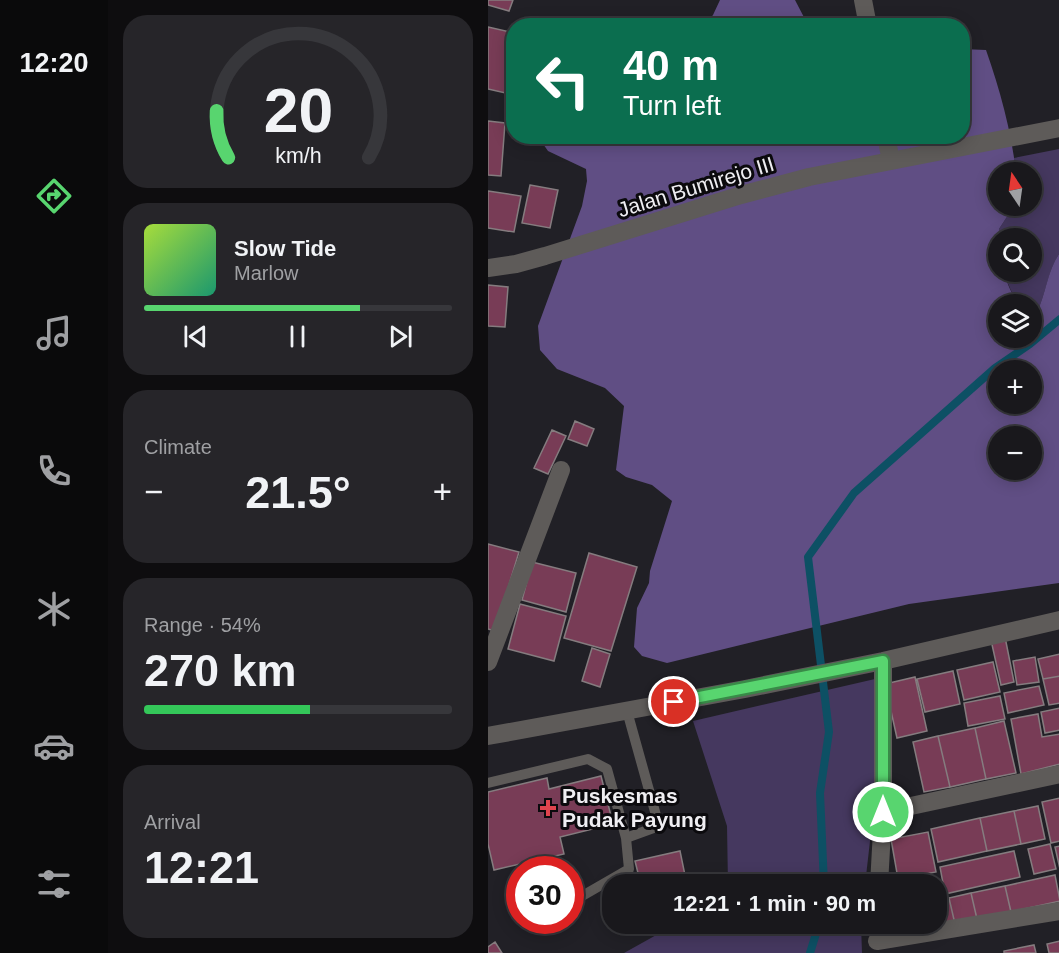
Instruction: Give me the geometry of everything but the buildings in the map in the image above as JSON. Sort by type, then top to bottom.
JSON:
[{"type":"street","points":[[863,0],[866,18]]},
{"type":"street","name":"Jalan Bumirejo III","points":[[488,268],[516,264],[545,256],[741,195],[809,177],[1060,128]]},
{"type":"street","points":[[888,144],[891,161]]},
{"type":"street","points":[[488,662],[561,470]]},
{"type":"street","points":[[488,736],[744,689],[877,662],[1060,620]]},
{"type":"street","points":[[877,662],[883,812],[880,874]]},
{"type":"street","points":[[883,812],[1060,774]]},
{"type":"street","points":[[877,939],[1060,911]]},
{"type":"lane","points":[[626,838],[659,825],[627,711]]},
{"type":"lane","points":[[488,783],[588,759],[607,769],[626,838],[629,869],[584,895]]},
{"type":"shaded area","points":[[720,0],[795,0],[804,18],[711,18]]},
{"type":"shaded area","points":[[970,49],[986,50],[1004,110],[1014,162],[988,162],[988,216],[1007,216],[1000,228],[988,228],[988,282],[1007,282],[1012,294],[988,294],[988,348],[1042,348],[1042,299],[1059,254],[1059,583],[909,604],[667,663],[642,656],[634,647],[637,608],[649,583],[650,571],[672,501],[652,485],[626,477],[616,470],[624,406],[605,388],[557,369],[540,350],[538,326],[582,206],[587,181],[586,169],[548,151],[543,144],[970,144]]},
{"type":"shaded area","points":[[1059,149],[1059,254],[1042,299],[1042,294],[1014,294],[1008,282],[1042,282],[1042,228],[1000,228],[1007,216],[1042,216],[1042,162],[1015,162],[1014,158]]},
{"type":"shaded area","points":[[875,679],[874,806],[866,874],[728,874],[727,826],[693,721]]},
{"type":"shaded area","points":[[658,934],[861,934],[862,953],[624,953]]},
{"type":"waterway","points":[[824,874],[820,793],[829,732],[808,557],[854,493],[995,368],[1030,344],[1060,319]]},
{"type":"waterway","points":[[810,953],[816,934]]},
{"type":"place","name":"Puskesmas Pudak Payung","points":[[548,808]]},
{"type":"route","points":[[674,702],[883,661],[883,812]]}]
